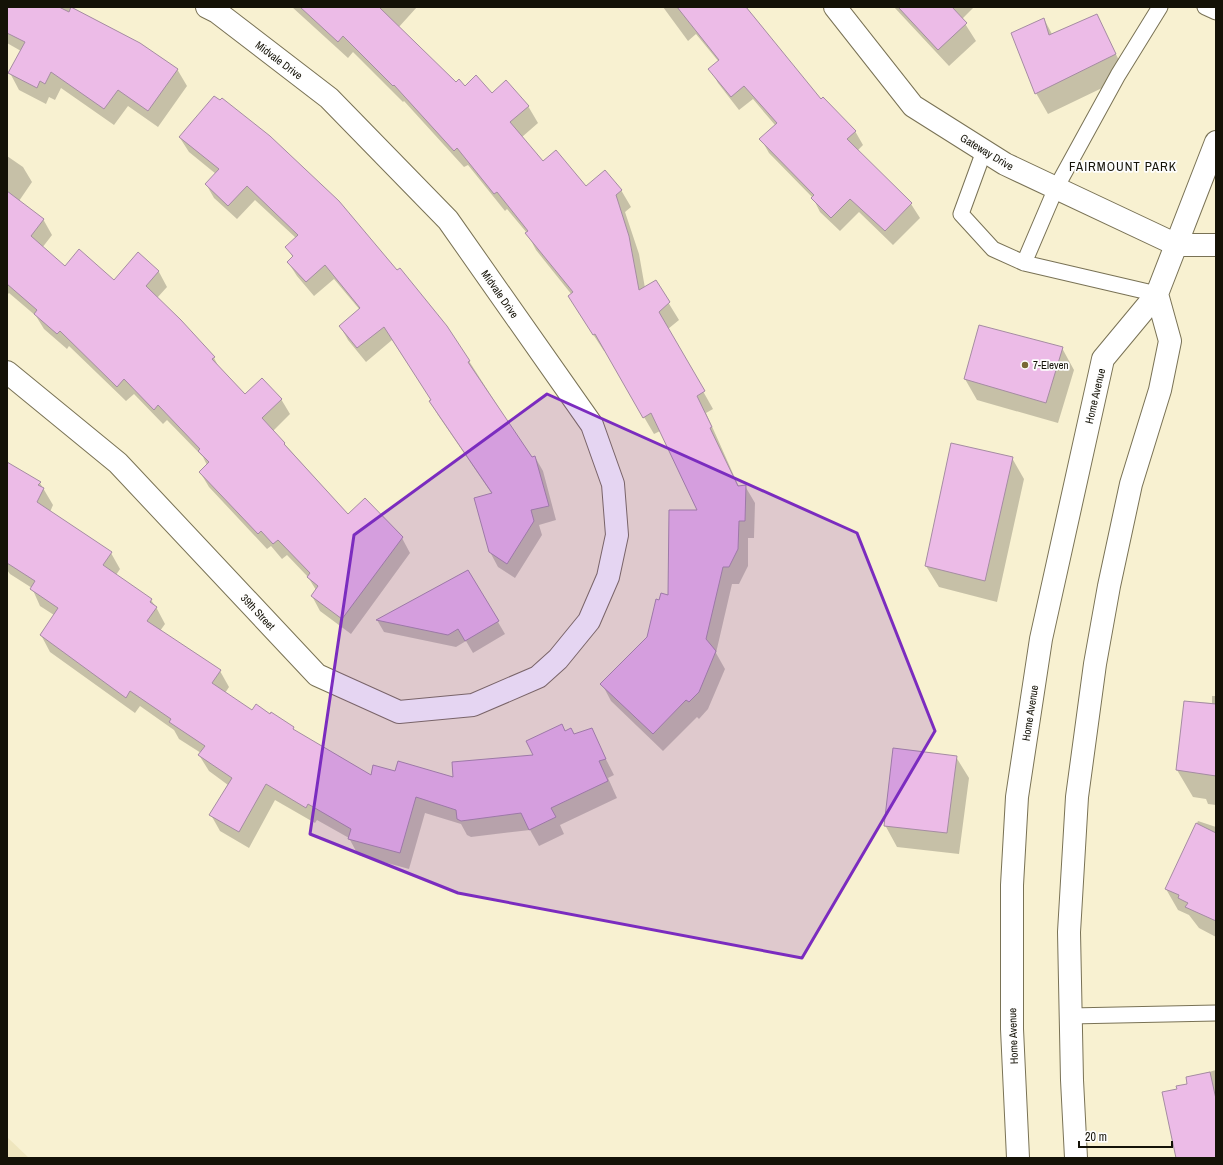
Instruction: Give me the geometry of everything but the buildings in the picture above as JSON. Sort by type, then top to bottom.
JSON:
[{"type":"street","name":"Midvale Drive","points":[[207,7],[223,17],[329,98],[448,220],[592,425],[613,484],[617,534],[608,577],[589,621],[558,659]]},
{"type":"street","name":"Gateway Drive","points":[[835,7],[914,106],[1005,164],[1177,245]]},
{"type":"street","name":"Home Avenue","points":[[1018,1158],[1012,1029],[1012,885],[1017,797],[1041,639],[1103,359],[1157,294],[1216,142]]},
{"type":"street","points":[[1177,245],[1216,246]]},
{"type":"street","points":[[1076,1158],[1070,1016],[1069,932],[1077,797],[1095,664],[1109,586],[1131,484],[1160,390],[1170,341],[1157,294]]},
{"type":"street","name":"39th Street","points":[[7,372],[118,464],[317,675],[399,712],[473,705],[538,677],[558,659]]},
{"type":"lane","points":[[1024,263],[1056,188],[1118,75],[1160,7]]},
{"type":"lane","points":[[1205,7],[1216,12]]},
{"type":"lane","points":[[984,151],[961,214],[993,249],[1024,263],[1157,294]]},
{"type":"lane","points":[[1070,1016],[1216,1012]]},
{"type":"highlighted area","points":[[547,394],[857,533],[935,731],[802,958],[458,893],[310,834],[354,535]]},
{"type":"shaded area","points":[[7,1137],[29,1158],[7,1158]]},
{"type":"place","name":"7-Eleven","points":[[1025,365]]},
{"type":"district","name":"FAIRMOUNT PARK","points":[[1123,166]]}]
